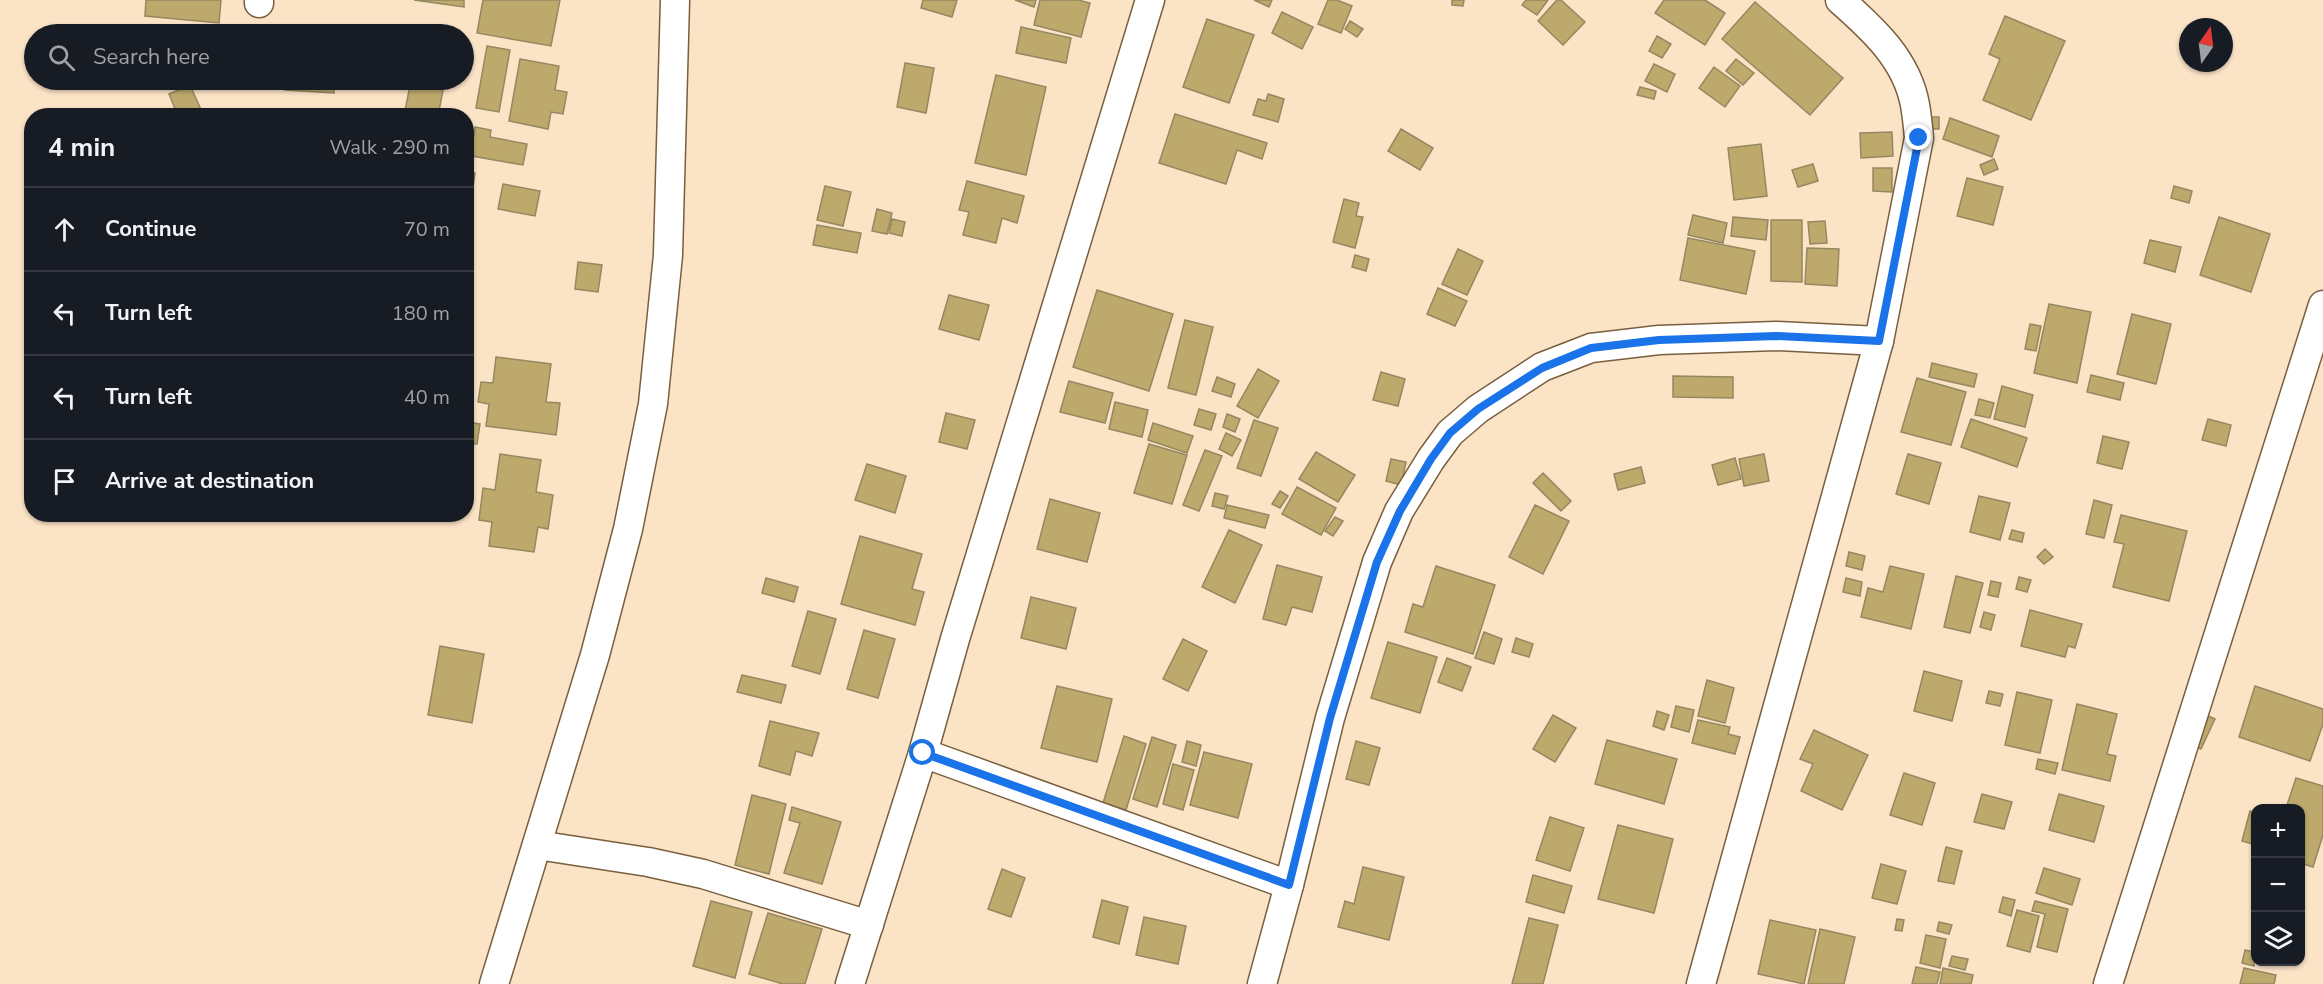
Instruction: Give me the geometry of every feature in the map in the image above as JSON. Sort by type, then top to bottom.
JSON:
[{"type":"street","points":[[494,984],[595,655],[628,529],[653,404],[668,255],[675,0]]},
{"type":"street","points":[[850,984],[923,753],[1150,0]]},
{"type":"street","points":[[1701,984],[1879,341],[1919,138],[1915,104],[1896,58],[1879,35],[1840,0]]},
{"type":"street","points":[[2108,984],[2323,305]]},
{"type":"street","points":[[1262,984],[1330,718],[1377,562],[1400,511],[1431,459],[1450,433],[1478,409],[1542,368],[1591,348],[1659,340],[1776,336],[1879,341]]},
{"type":"street","points":[[923,753],[1289,885]]},
{"type":"street","points":[[537,845],[648,862],[703,874],[869,925]]},
{"type":"building","points":[[146,0],[221,0],[219,23],[145,16]]},
{"type":"building","points":[[414,0],[464,0],[464,7]]},
{"type":"building","points":[[483,0],[560,0],[551,46],[477,33]]},
{"type":"building","points":[[923,0],[957,0],[952,17],[921,8]]},
{"type":"building","points":[[1015,0],[1036,0],[1034,7]]},
{"type":"building","points":[[1040,0],[1078,0],[1090,3],[1081,37],[1034,25]]},
{"type":"building","points":[[1254,0],[1272,0],[1269,7]]},
{"type":"building","points":[[1328,0],[1337,0],[1352,6],[1341,33],[1318,24]]},
{"type":"building","points":[[1452,0],[1464,0],[1463,6],[1452,5]]},
{"type":"building","points":[[1526,0],[1548,0],[1537,15],[1522,5]]},
{"type":"building","points":[[1557,0],[1561,0],[1585,22],[1563,45],[1538,21]]},
{"type":"building","points":[[1664,0],[1705,0],[1725,13],[1705,45],[1655,13]]},
{"type":"building","points":[[1755,2],[1843,78],[1810,115],[1722,39]]},
{"type":"building","points":[[1282,12],[1313,27],[1302,49],[1272,33]]},
{"type":"building","points":[[2005,16],[2065,41],[2031,120],[1983,100],[2000,59],[1989,54]]},
{"type":"building","points":[[1207,19],[1254,35],[1229,103],[1183,87]]},
{"type":"building","points":[[1350,21],[1363,29],[1357,37],[1345,29]]},
{"type":"building","points":[[1021,27],[1071,38],[1066,63],[1016,53]]},
{"type":"building","points":[[1657,36],[1671,44],[1662,58],[1649,51]]},
{"type":"building","points":[[487,46],[510,50],[499,112],[476,108]]},
{"type":"building","points":[[520,59],[559,66],[555,90],[567,92],[563,114],[551,112],[548,129],[509,121]]},
{"type":"building","points":[[1736,59],[1754,73],[1743,85],[1726,71]]},
{"type":"building","points":[[905,63],[934,68],[926,113],[897,107]]},
{"type":"building","points":[[1654,64],[1675,74],[1667,92],[1645,81]]},
{"type":"building","points":[[1714,67],[1740,86],[1725,107],[1699,88]]},
{"type":"building","points":[[996,75],[1046,87],[1026,175],[975,163]]},
{"type":"building","points":[[1640,87],[1656,91],[1654,99],[1637,95]]},
{"type":"building","points":[[178,90],[192,90],[200,108],[175,108],[169,94]]},
{"type":"building","points":[[285,90],[334,90],[334,93]]},
{"type":"building","points":[[409,90],[443,90],[440,108],[406,108]]},
{"type":"building","points":[[1268,94],[1284,99],[1278,122],[1253,115],[1258,99],[1266,101]]},
{"type":"building","points":[[1175,114],[1267,143],[1262,159],[1237,150],[1226,184],[1159,163]]},
{"type":"building","points":[[1930,117],[1939,117],[1939,129],[1931,129]]},
{"type":"building","points":[[1950,118],[1999,136],[1992,157],[1943,139]]},
{"type":"building","points":[[475,127],[491,130],[490,137],[527,144],[523,165],[474,156]]},
{"type":"building","points":[[1401,129],[1433,148],[1420,170],[1388,151]]},
{"type":"building","points":[[1892,132],[1893,156],[1861,158],[1860,133]]},
{"type":"building","points":[[1761,144],[1767,196],[1734,200],[1728,148]]},
{"type":"building","points":[[1994,159],[1998,169],[1984,175],[1980,165]]},
{"type":"building","points":[[1813,164],[1818,181],[1798,187],[1792,170]]},
{"type":"building","points":[[1873,168],[1892,168],[1892,192],[1873,191]]},
{"type":"building","points":[[1967,178],[2003,187],[1993,225],[1957,216]]},
{"type":"building","points":[[967,181],[1024,196],[1017,223],[1002,218],[996,243],[963,235],[969,212],[959,210]]},
{"type":"building","points":[[503,184],[540,191],[535,216],[498,209]]},
{"type":"building","points":[[825,186],[851,192],[843,226],[817,220]]},
{"type":"building","points":[[2174,186],[2192,191],[2189,203],[2171,198]]},
{"type":"building","points":[[1344,199],[1359,203],[1356,216],[1363,217],[1355,248],[1333,242]]},
{"type":"building","points":[[877,209],[892,213],[887,234],[872,231]]},
{"type":"building","points":[[1693,215],[1727,223],[1723,243],[1688,235]]},
{"type":"building","points":[[1733,217],[1768,220],[1766,240],[1731,236]]},
{"type":"building","points":[[2219,217],[2270,234],[2251,292],[2200,275]]},
{"type":"building","points":[[892,219],[905,222],[902,236],[889,233]]},
{"type":"building","points":[[1771,220],[1802,220],[1802,282],[1771,281]]},
{"type":"building","points":[[1825,221],[1827,243],[1810,244],[1808,222]]},
{"type":"building","points":[[817,225],[861,233],[857,253],[813,245]]},
{"type":"building","points":[[1688,238],[1755,251],[1746,294],[1680,280]]},
{"type":"building","points":[[2150,240],[2181,247],[2175,272],[2144,263]]},
{"type":"building","points":[[1807,248],[1839,249],[1837,286],[1805,284]]},
{"type":"building","points":[[1458,249],[1483,261],[1467,295],[1442,284]]},
{"type":"building","points":[[1355,255],[1369,259],[1366,271],[1352,267]]},
{"type":"building","points":[[578,262],[602,265],[598,292],[575,289]]},
{"type":"building","points":[[1438,288],[1467,301],[1455,326],[1427,314]]},
{"type":"building","points":[[1097,290],[1173,314],[1149,391],[1073,367]]},
{"type":"building","points":[[949,295],[989,305],[979,340],[939,329]]},
{"type":"building","points":[[2049,304],[2091,312],[2077,383],[2034,373]]},
{"type":"building","points":[[2132,314],[2171,324],[2156,384],[2117,374]]},
{"type":"building","points":[[1185,320],[1213,327],[1196,395],[1168,388]]},
{"type":"building","points":[[2030,324],[2041,326],[2036,351],[2025,349]]},
{"type":"building","points":[[496,357],[551,364],[546,402],[560,403],[556,435],[486,426],[489,404],[478,402],[481,382],[493,383]]},
{"type":"building","points":[[1932,363],[1977,374],[1974,387],[1929,377]]},
{"type":"building","points":[[1258,369],[1279,381],[1258,418],[1237,406]]},
{"type":"building","points":[[1381,372],[1405,379],[1398,406],[1373,400]]},
{"type":"building","points":[[2091,375],[2124,383],[2120,400],[2087,392]]},
{"type":"building","points":[[1673,376],[1733,377],[1733,398],[1673,397]]},
{"type":"building","points":[[1217,377],[1235,384],[1231,397],[1212,391]]},
{"type":"building","points":[[1917,378],[1966,392],[1951,445],[1901,432]]},
{"type":"building","points":[[1069,381],[1113,393],[1105,423],[1060,412]]},
{"type":"building","points":[[2002,386],[2033,395],[2025,427],[1994,419]]},
{"type":"building","points":[[1979,399],[1994,403],[1990,418],[1975,415]]},
{"type":"building","points":[[1115,402],[1148,410],[1142,437],[1109,429]]},
{"type":"building","points":[[1199,409],[1216,414],[1211,430],[1194,425]]},
{"type":"building","points":[[946,413],[975,420],[967,449],[939,442]]},
{"type":"building","points":[[1227,414],[1240,419],[1235,432],[1223,427]]},
{"type":"building","points":[[1971,419],[2027,438],[2017,467],[1961,447]]},
{"type":"building","points":[[2208,419],[2231,425],[2226,446],[2202,440]]},
{"type":"building","points":[[1254,420],[1278,428],[1261,476],[1237,468]]},
{"type":"building","points":[[474,423],[480,424],[477,444],[474,444]]},
{"type":"building","points":[[1153,423],[1193,436],[1187,453],[1148,440]]},
{"type":"building","points":[[1226,433],[1241,440],[1232,456],[1219,449]]},
{"type":"building","points":[[2103,436],[2129,442],[2122,469],[2097,463]]},
{"type":"building","points":[[1149,444],[1187,455],[1172,504],[1134,493]]},
{"type":"building","points":[[1205,450],[1222,456],[1199,511],[1183,505]]},
{"type":"building","points":[[1316,452],[1355,475],[1338,502],[1299,479]]},
{"type":"building","points":[[500,454],[541,460],[536,492],[553,495],[548,529],[538,527],[534,552],[489,546],[492,522],[479,520],[483,488],[495,490]]},
{"type":"building","points":[[1764,454],[1769,481],[1744,486],[1739,459]]},
{"type":"building","points":[[1908,454],[1941,463],[1929,504],[1896,494]]},
{"type":"building","points":[[1735,458],[1741,479],[1718,485],[1712,465]]},
{"type":"building","points":[[1391,459],[1406,462],[1401,485],[1386,481]]},
{"type":"building","points":[[867,464],[906,476],[895,513],[855,500]]},
{"type":"building","points":[[1641,467],[1645,483],[1618,490],[1614,474]]},
{"type":"building","points":[[1543,473],[1571,501],[1561,511],[1533,483]]},
{"type":"building","points":[[1297,487],[1336,508],[1321,535],[1282,514]]},
{"type":"building","points":[[1280,491],[1288,496],[1280,508],[1272,504]]},
{"type":"building","points":[[1215,493],[1228,496],[1224,509],[1212,506]]},
{"type":"building","points":[[1979,496],[2010,503],[2000,540],[1970,532]]},
{"type":"building","points":[[1050,499],[1100,513],[1087,562],[1037,549]]},
{"type":"building","points":[[2094,500],[2112,505],[2104,538],[2086,534]]},
{"type":"building","points":[[1227,505],[1269,515],[1265,528],[1224,518]]},
{"type":"building","points":[[1535,505],[1569,521],[1543,574],[1509,557]]},
{"type":"building","points":[[2121,515],[2187,531],[2169,601],[2113,587],[2124,544],[2114,542]]},
{"type":"building","points":[[1335,517],[1343,521],[1333,536],[1325,531]]},
{"type":"building","points":[[1229,530],[1262,545],[1235,603],[1202,587]]},
{"type":"building","points":[[2012,530],[2024,533],[2022,542],[2009,539]]},
{"type":"building","points":[[860,536],[922,554],[912,589],[924,592],[915,625],[841,604]]},
{"type":"building","points":[[2045,549],[2053,557],[2044,564],[2037,557]]},
{"type":"building","points":[[1849,552],[1865,556],[1862,570],[1846,566]]},
{"type":"building","points":[[1277,565],[1322,577],[1312,612],[1292,607],[1286,625],[1263,619]]},
{"type":"building","points":[[1436,566],[1495,585],[1473,654],[1405,632],[1413,604],[1423,607]]},
{"type":"building","points":[[1890,566],[1924,574],[1911,629],[1861,617],[1868,588],[1883,592]]},
{"type":"building","points":[[1956,576],[1983,583],[1970,633],[1944,627]]},
{"type":"building","points":[[2019,577],[2031,580],[2027,592],[2016,589]]},
{"type":"building","points":[[766,578],[798,587],[794,602],[762,593]]},
{"type":"building","points":[[1846,578],[1862,582],[1860,596],[1843,592]]},
{"type":"building","points":[[1991,581],[2001,583],[1998,597],[1988,595]]},
{"type":"building","points":[[1031,597],[1076,608],[1066,649],[1021,638]]},
{"type":"building","points":[[2030,610],[2082,624],[2075,648],[2068,646],[2065,657],[2021,646]]},
{"type":"building","points":[[808,611],[836,619],[820,674],[792,666]]},
{"type":"building","points":[[1984,612],[1995,615],[1991,630],[1980,627]]},
{"type":"building","points":[[864,630],[895,639],[878,698],[847,689]]},
{"type":"building","points":[[1484,632],[1502,639],[1494,664],[1475,658]]},
{"type":"building","points":[[1516,638],[1533,644],[1529,657],[1512,652]]},
{"type":"building","points":[[1183,639],[1207,651],[1188,691],[1163,679]]},
{"type":"building","points":[[1388,642],[1437,657],[1420,713],[1371,698]]},
{"type":"building","points":[[440,646],[484,654],[472,723],[428,715]]},
{"type":"building","points":[[1447,658],[1471,667],[1462,691],[1438,682]]},
{"type":"building","points":[[1924,671],[1962,681],[1952,721],[1914,711]]},
{"type":"building","points":[[742,675],[786,685],[781,703],[737,692]]},
{"type":"building","points":[[1707,680],[1734,688],[1725,723],[1698,716]]},
{"type":"building","points":[[1057,686],[1112,699],[1097,762],[1041,748]]},
{"type":"building","points":[[2255,686],[2323,709],[2323,724],[2310,761],[2239,737]]},
{"type":"building","points":[[1989,691],[2003,694],[2000,706],[1986,703]]},
{"type":"building","points":[[2017,692],[2052,700],[2040,753],[2005,745]]},
{"type":"building","points":[[2077,704],[2117,714],[2107,754],[2116,756],[2110,781],[2062,770]]},
{"type":"building","points":[[1676,706],[1694,710],[1689,732],[1671,727]]},
{"type":"building","points":[[1657,711],[1669,715],[1664,730],[1653,726]]},
{"type":"building","points":[[2199,712],[2215,719],[2201,749],[2185,741]]},
{"type":"building","points":[[1553,715],[1576,728],[1555,762],[1533,749]]},
{"type":"building","points":[[1698,720],[1730,727],[1728,734],[1740,737],[1735,754],[1692,743]]},
{"type":"building","points":[[770,721],[819,733],[812,756],[796,751],[790,775],[759,766]]},
{"type":"building","points":[[1814,730],[1868,755],[1842,810],[1801,791],[1813,764],[1800,759]]},
{"type":"building","points":[[1124,736],[1146,744],[1126,810],[1103,803]]},
{"type":"building","points":[[1152,737],[1176,745],[1157,807],[1133,799]]},
{"type":"building","points":[[1607,740],[1677,759],[1664,804],[1595,784]]},
{"type":"building","points":[[1187,741],[1201,745],[1196,766],[1182,762]]},
{"type":"building","points":[[1356,741],[1380,748],[1369,785],[1346,779]]},
{"type":"building","points":[[1204,752],[1252,764],[1238,818],[1190,805]]},
{"type":"building","points":[[2038,759],[2058,763],[2055,774],[2036,769]]},
{"type":"building","points":[[1173,764],[1194,770],[1183,810],[1163,804]]},
{"type":"building","points":[[1904,773],[1935,783],[1922,825],[1890,815]]},
{"type":"building","points":[[2296,778],[2323,786],[2323,835],[2313,867],[2305,865],[2305,804],[2287,804]]},
{"type":"building","points":[[1982,794],[2012,802],[2004,829],[1974,822]]},
{"type":"building","points":[[2059,794],[2104,806],[2094,842],[2049,830]]},
{"type":"building","points":[[752,795],[786,804],[769,874],[735,865]]},
{"type":"building","points":[[792,807],[841,822],[822,884],[784,873],[800,823],[789,820]]},
{"type":"building","points":[[2250,811],[2251,844],[2242,841]]},
{"type":"building","points":[[1550,817],[1584,828],[1570,871],[1536,860]]},
{"type":"building","points":[[1618,825],[1673,839],[1654,913],[1598,899]]},
{"type":"building","points":[[1946,847],[1962,851],[1954,884],[1938,881]]},
{"type":"building","points":[[1881,864],[1906,871],[1897,904],[1872,898]]},
{"type":"building","points":[[1363,867],[1404,877],[1389,940],[1338,927],[1345,901],[1354,904]]},
{"type":"building","points":[[2044,868],[2080,879],[2072,905],[2036,893]]},
{"type":"building","points":[[1002,869],[1025,878],[1011,917],[988,909]]},
{"type":"building","points":[[1533,875],[1572,886],[1564,913],[1526,902]]},
{"type":"building","points":[[2003,897],[2015,900],[2011,916],[1999,912]]},
{"type":"building","points":[[1102,900],[1128,907],[1119,944],[1093,937]]},
{"type":"building","points":[[711,901],[752,912],[735,978],[693,966]]},
{"type":"building","points":[[2035,901],[2068,909],[2057,952],[2037,947],[2045,914],[2032,911]]},
{"type":"building","points":[[2017,910],[2039,916],[2030,952],[2007,946]]},
{"type":"building","points":[[768,913],[822,929],[805,984],[783,984],[749,974]]},
{"type":"building","points":[[1144,917],[1186,926],[1178,964],[1136,955]]},
{"type":"building","points":[[1529,918],[1558,925],[1543,984],[1512,984]]},
{"type":"building","points":[[1897,919],[1904,920],[1902,931],[1895,930]]},
{"type":"building","points":[[1770,920],[1816,930],[1804,984],[1758,974]]},
{"type":"building","points":[[1939,922],[1952,925],[1949,934],[1937,931]]},
{"type":"building","points":[[1820,929],[1855,937],[1844,984],[1808,984]]},
{"type":"building","points":[[1926,935],[1946,939],[1940,968],[1920,963]]},
{"type":"building","points":[[2245,950],[2251,951],[2251,965],[2242,963]]},
{"type":"building","points":[[1952,956],[1968,959],[1965,970],[1949,966]]},
{"type":"building","points":[[1916,967],[1940,972],[1937,984],[1912,984]]},
{"type":"building","points":[[1943,968],[1973,975],[1971,984],[1940,984]]},
{"type":"building","points":[[2244,968],[2276,975],[2274,984],[2240,984]]},
{"type":"route","points":[[923,753],[1289,885],[1330,718],[1377,562],[1400,511],[1431,459],[1450,433],[1478,409],[1542,368],[1591,348],[1659,340],[1776,336],[1879,341],[1919,138]]}]
